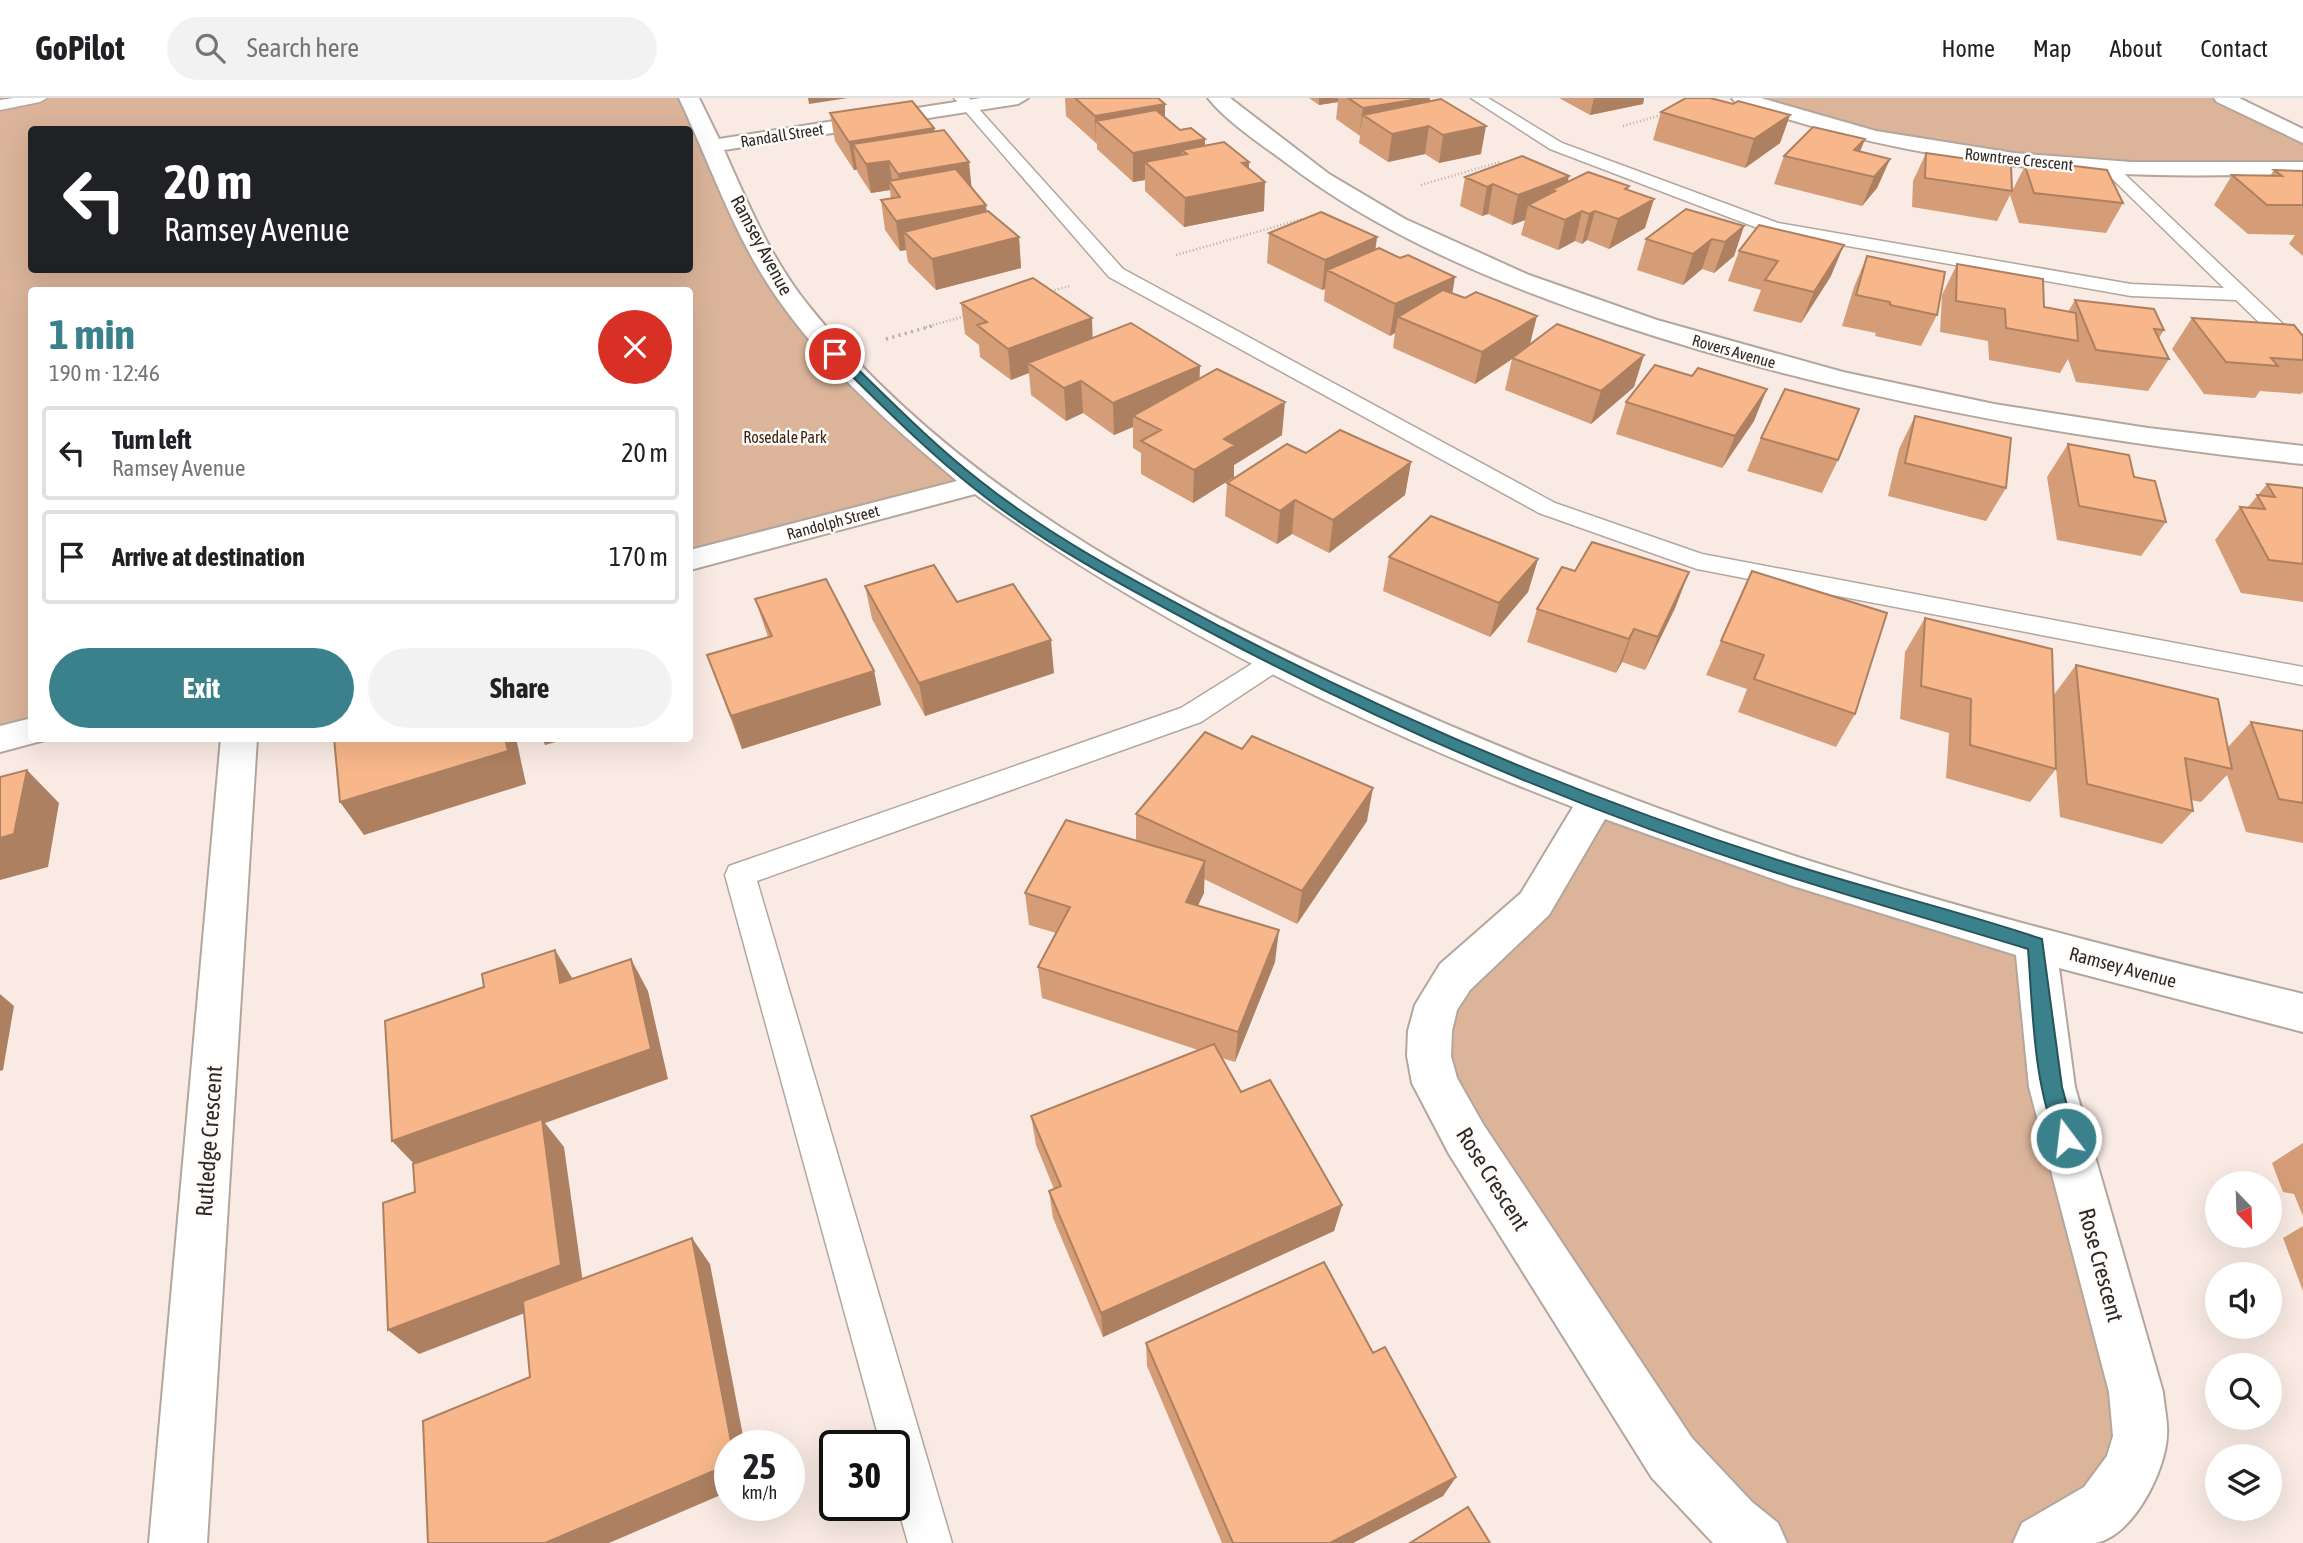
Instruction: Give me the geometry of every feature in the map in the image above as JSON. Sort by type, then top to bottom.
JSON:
[{"type":"street","name":"Ramsey Avenue","points":[[689,98],[773,274],[835,354],[976,485],[1053,537],[1147,594],[1275,661],[1398,720],[1596,801],[1776,866],[2036,944],[2303,1013]]},
{"type":"street","name":"Randall Street","points":[[713,146],[964,102],[1018,98]]},
{"type":"street","name":"Rovers Avenue","points":[[1218,98],[1310,172],[1393,222],[1516,278],[1649,326],[1790,367],[1948,404],[2176,442],[2303,455]]},
{"type":"street","name":"Rowntree Crescent","points":[[1742,98],[1807,120],[1912,144],[1994,158],[2108,167],[2303,168]]},
{"type":"street","points":[[2224,98],[2303,137]]},
{"type":"street","name":"Randolph Street","points":[[693,559],[976,485]]},
{"type":"street","points":[[0,739],[28,732]]},
{"type":"street","name":"Rutledge Crescent","points":[[178,1543],[239,742]]},
{"type":"street","name":"Rose Crescent","points":[[1596,801],[1535,904],[1455,977],[1437,1005],[1430,1031],[1429,1056],[1436,1083],[1466,1139],[1672,1458],[1732,1522],[1758,1543]]},
{"type":"street","name":"Rose Crescent","points":[[2036,944],[2043,1030],[2052,1087],[2136,1392],[2140,1436],[2132,1471],[2104,1507],[2042,1543]]},
{"type":"lane","points":[[0,105],[40,98]]},
{"type":"lane","points":[[1478,98],[1556,146],[1774,228],[2131,289],[2244,295]]},
{"type":"lane","points":[[964,102],[1116,273],[1547,508],[1698,561],[2303,676]]},
{"type":"lane","points":[[2108,167],[2303,354]]},
{"type":"lane","points":[[930,1543],[740,874],[1191,715],[1275,661]]},
{"type":"green space","name":"Rosedale Park","points":[[0,98],[689,98],[797,308],[976,485],[693,559],[693,287],[28,287],[28,732],[0,739]]},
{"type":"green space","points":[[1742,98],[2224,98],[2303,137],[2303,168],[2138,168],[1951,151]]},
{"type":"green space","points":[[1596,801],[2036,944],[2140,1436],[2042,1543],[1758,1543],[1466,1139],[1430,1031]]},
{"type":"building","points":[[1075,98],[1158,98],[1165,104],[1095,116]]},
{"type":"building","points":[[1348,98],[1425,98],[1363,108]]},
{"type":"building","points":[[1686,98],[1710,98],[1733,104],[1738,101],[1790,115],[1754,139],[1661,112]]},
{"type":"building","points":[[1441,99],[1486,126],[1443,135],[1429,126],[1392,134],[1363,115]]},
{"type":"building","points":[[912,101],[934,128],[849,142],[830,113]]},
{"type":"building","points":[[1156,110],[1180,130],[1191,128],[1205,139],[1133,153],[1096,121]]},
{"type":"building","points":[[1813,127],[1865,139],[1854,150],[1890,159],[1874,177],[1784,156]]},
{"type":"building","points":[[944,130],[969,162],[898,174],[889,161],[866,164],[853,144]]},
{"type":"building","points":[[1224,142],[1249,162],[1242,163],[1265,182],[1185,198],[1145,162],[1187,154],[1182,150]]},
{"type":"building","points":[[1926,153],[2011,165],[2012,191],[1925,178]]},
{"type":"building","points":[[1522,156],[1569,176],[1518,195],[1493,184],[1487,187],[1465,177]]},
{"type":"building","points":[[2050,163],[2107,170],[2123,203],[2034,193],[2025,166],[2053,169]]},
{"type":"building","points":[[956,169],[986,205],[896,221],[881,200],[900,197],[889,181]]},
{"type":"building","points":[[2274,170],[2303,171],[2303,205],[2267,205],[2232,175],[2282,176]]},
{"type":"building","points":[[1588,172],[1629,186],[1625,189],[1654,199],[1618,219],[1595,211],[1589,214],[1582,211],[1565,220],[1528,205]]},
{"type":"building","points":[[1686,209],[1744,226],[1725,242],[1712,239],[1693,254],[1646,239]]},
{"type":"building","points":[[988,211],[1019,237],[932,259],[904,232]]},
{"type":"building","points":[[1321,212],[1377,237],[1325,260],[1269,233]]},
{"type":"building","points":[[1759,225],[1844,245],[1814,292],[1765,280],[1778,261],[1739,251]]},
{"type":"building","points":[[1379,248],[1400,258],[1408,255],[1455,277],[1395,304],[1327,270]]},
{"type":"building","points":[[1867,256],[1945,272],[1937,315],[1856,295]]},
{"type":"building","points":[[1957,264],[2043,279],[2044,307],[2076,313],[2078,341],[2006,328],[2005,309],[1956,301]]},
{"type":"building","points":[[1033,278],[1092,318],[1008,349],[977,325],[987,322],[961,303]]},
{"type":"building","points":[[1443,290],[1465,298],[1476,292],[1537,316],[1482,352],[1398,317]]},
{"type":"building","points":[[2075,300],[2154,309],[2164,330],[2154,329],[2169,359],[2096,350]]},
{"type":"building","points":[[2192,318],[2294,325],[2303,336],[2303,360],[2271,358],[2278,366],[2226,362]]},
{"type":"building","points":[[1131,323],[1200,366],[1113,403],[1081,381],[1064,388],[1028,363]]},
{"type":"building","points":[[1557,324],[1644,355],[1601,391],[1512,358]]},
{"type":"building","points":[[1655,365],[1692,376],[1698,368],[1767,389],[1735,436],[1626,402]]},
{"type":"building","points":[[1217,369],[1285,402],[1224,439],[1235,445],[1194,470],[1141,441],[1161,430],[1133,416]]},
{"type":"building","points":[[1785,389],[1859,409],[1838,460],[1761,438]]},
{"type":"building","points":[[1915,416],[2011,438],[2006,488],[1905,463]]},
{"type":"building","points":[[1340,430],[1411,462],[1333,520],[1295,500],[1280,511],[1227,483],[1287,444],[1306,453]]},
{"type":"building","points":[[2068,444],[2129,455],[2134,477],[2155,481],[2166,522],[2079,506]]},
{"type":"building","points":[[2267,484],[2303,488],[2303,564],[2269,560],[2240,507],[2265,509],[2257,495],[2275,497]]},
{"type":"building","points":[[1431,516],[1538,559],[1499,603],[1389,557]]},
{"type":"building","points":[[1592,542],[1689,572],[1658,637],[1634,629],[1629,639],[1537,609],[1562,567],[1575,571]]},
{"type":"building","points":[[934,565],[957,602],[1013,584],[1051,640],[919,683],[865,586]]},
{"type":"building","points":[[1752,571],[1887,613],[1855,714],[1754,679],[1764,655],[1721,641]]},
{"type":"building","points":[[826,579],[874,671],[731,716],[707,655],[772,636],[755,599]]},
{"type":"building","points":[[1925,618],[2052,649],[2056,769],[1970,745],[1971,699],[1921,686]]},
{"type":"building","points":[[2076,665],[2218,699],[2232,769],[2185,758],[2193,811],[2087,784]]},
{"type":"building","points":[[2251,722],[2303,731],[2303,803],[2279,799]]},
{"type":"building","points":[[1205,732],[1242,749],[1252,736],[1373,788],[1302,891],[1136,814]]},
{"type":"building","points":[[334,742],[506,742],[508,751],[340,802]]},
{"type":"building","points":[[27,770],[14,834],[0,838],[0,777]]},
{"type":"building","points":[[1066,820],[1205,861],[1186,902],[1279,930],[1238,1032],[1038,967],[1070,907],[1025,893]]},
{"type":"building","points":[[555,950],[560,983],[631,959],[651,1049],[392,1141],[385,1021],[484,987],[482,974]]},
{"type":"building","points":[[1214,1044],[1241,1092],[1270,1080],[1342,1205],[1101,1313],[1049,1191],[1061,1186],[1031,1116]]},
{"type":"building","points":[[542,1119],[561,1265],[388,1330],[383,1203],[415,1192],[413,1164]]},
{"type":"building","points":[[692,1238],[729,1430],[714,1430],[714,1471],[545,1543],[428,1543],[423,1421],[530,1377],[523,1301]]},
{"type":"building","points":[[1324,1262],[1373,1353],[1385,1347],[1456,1477],[1330,1543],[1233,1543],[1146,1343]]},
{"type":"building","points":[[1468,1507],[1490,1543],[1410,1543]]},
{"type":"route","points":[[835,354],[890,408],[976,485],[1053,537],[1147,594],[1275,661],[1398,720],[1596,801],[1776,866],[2036,944],[2043,1030],[2052,1087],[2066,1138]]}]
